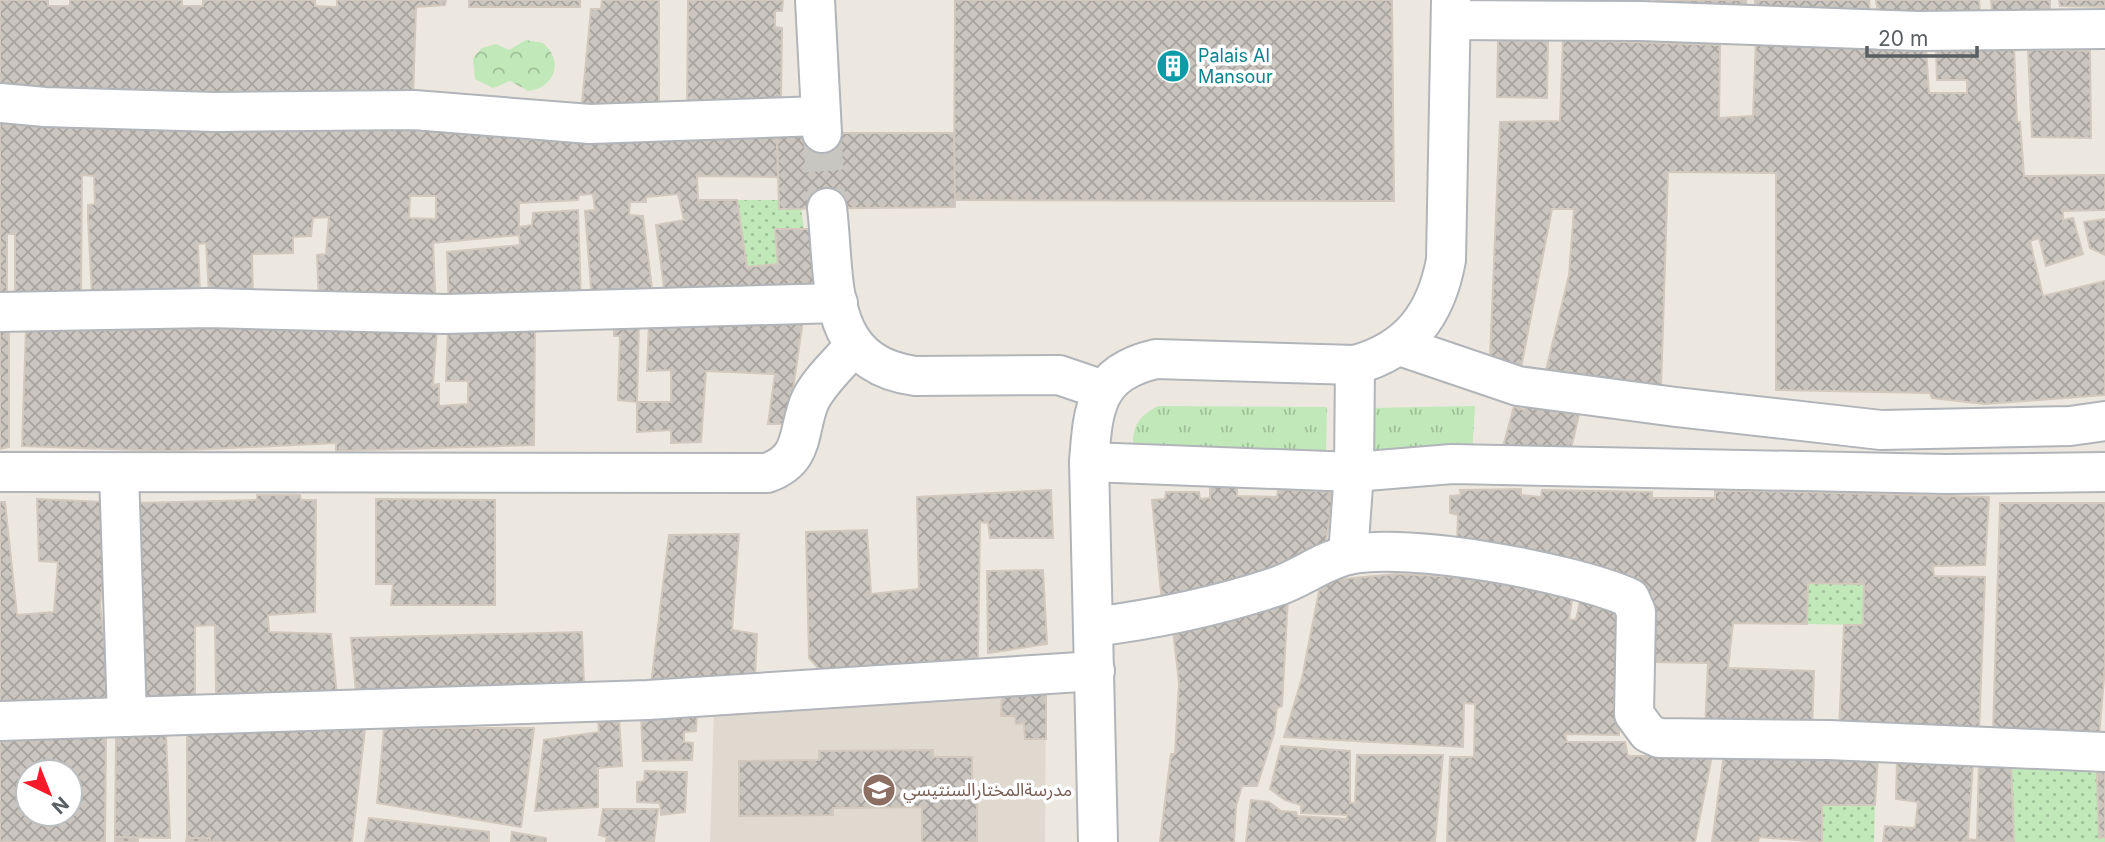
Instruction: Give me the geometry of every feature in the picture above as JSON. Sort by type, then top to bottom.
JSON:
[{"type":"street","points":[[0,103],[45,107],[216,111],[414,110],[590,124],[822,125],[815,0]]},
{"type":"street","points":[[1098,842],[1089,462],[1095,408],[1103,390],[1117,374],[1136,364],[1156,359],[1355,365],[1381,358],[1400,346],[1423,320],[1440,290],[1446,260],[1451,10],[1641,10],[1919,31],[2105,29]]},
{"type":"street","points":[[827,208],[842,326],[853,347],[870,363],[891,373],[915,376],[1059,374],[1103,390]]},
{"type":"street","points":[[0,312],[209,308],[445,314],[838,303]]},
{"type":"street","points":[[1400,346],[1518,386],[1867,428],[2070,426],[2105,421]]},
{"type":"street","points":[[0,472],[767,473],[782,467],[800,445],[810,401],[853,347]]},
{"type":"street","points":[[1348,555],[1354,471],[1355,365]]},
{"type":"street","points":[[1089,462],[1354,471],[1452,464],[1946,474],[2105,472]]},
{"type":"street","points":[[119,473],[127,716]]},
{"type":"street","points":[[1093,627],[1162,619],[1278,586],[1348,555],[1409,551],[1527,569],[1630,598],[1636,612],[1634,714],[1648,733],[1659,738],[1829,740],[2105,752]]},
{"type":"street","points":[[0,722],[648,700],[1095,671]]},
{"type":"shaded area","name":"مدرسةالمختارالسنتيسي","points":[[1046,692],[1045,842],[710,842],[714,709]]},
{"type":"green space","points":[[526,40],[543,43],[553,58],[554,73],[545,85],[528,91],[510,81],[493,88],[475,79],[473,58],[482,48],[496,44],[509,50]]},
{"type":"green space","points":[[737,200],[779,200],[801,209],[804,229],[775,230],[778,264],[747,267]]},
{"type":"green space","points":[[1158,406],[1327,407],[1326,450],[1133,447],[1138,422]]},
{"type":"green space","points":[[1475,406],[1472,453],[1370,453],[1372,408]]},
{"type":"green space","points":[[1808,583],[1864,584],[1863,625],[1807,624]]},
{"type":"green space","points":[[2011,762],[2086,765],[2087,772],[2097,773],[2099,838],[2105,837],[2105,842],[2014,842]]},
{"type":"green space","points":[[1822,805],[1875,805],[1874,842],[1822,842]]},
{"type":"building","points":[[0,0],[48,0],[48,6],[70,6],[70,0],[182,0],[182,6],[203,6],[203,0],[315,0],[315,6],[337,7],[337,0],[446,0],[445,5],[416,7],[413,98],[0,95]]},
{"type":"building","points":[[469,0],[580,0],[580,7],[469,7]]},
{"type":"building","points":[[602,0],[659,0],[659,110],[581,113],[591,9],[601,9]]},
{"type":"building","points":[[688,0],[783,0],[782,11],[775,11],[775,27],[782,28],[781,98],[687,109]]},
{"type":"building","name":"Palais Al Mansour","points":[[955,0],[1392,0],[1394,201],[954,200]]},
{"type":"building","points":[[1656,0],[1746,0],[1746,7],[1656,3]]},
{"type":"building","points":[[1755,0],[1869,0],[1870,12],[1755,7]]},
{"type":"building","points":[[1876,0],[1979,0],[1980,11],[1878,13]]},
{"type":"building","points":[[1991,0],[2050,0],[2050,10],[1992,11]]},
{"type":"building","points":[[2059,0],[2105,0],[2105,7],[2060,6]]},
{"type":"building","points":[[1498,40],[1548,41],[1547,98],[1497,97]]},
{"type":"building","points":[[1563,40],[1720,45],[1719,118],[1753,116],[1756,40],[1814,42],[1814,47],[1926,47],[1929,93],[1967,93],[1967,80],[1937,80],[1936,46],[2014,48],[2017,122],[2020,122],[2024,176],[2105,175],[2105,210],[2063,211],[2063,220],[2073,218],[2083,254],[2046,266],[2039,238],[2030,241],[2043,296],[2105,281],[2105,395],[1985,404],[1932,398],[1930,393],[1776,390],[1776,173],[1668,172],[1661,388],[1588,382],[1590,375],[1546,370],[1569,275],[1574,209],[1552,209],[1521,368],[1490,356],[1500,122],[1560,121]]},
{"type":"building","points":[[2028,49],[2090,51],[2091,138],[2032,137]]},
{"type":"building","points":[[0,118],[411,122],[777,133],[778,177],[697,176],[698,200],[737,200],[747,267],[778,264],[775,229],[811,229],[817,283],[665,296],[656,225],[684,220],[678,194],[646,197],[646,202],[630,202],[629,215],[643,216],[653,296],[592,301],[585,211],[595,210],[593,194],[579,195],[578,200],[519,203],[519,227],[532,225],[533,213],[578,210],[581,300],[449,311],[447,252],[520,245],[519,235],[433,243],[436,310],[319,305],[317,255],[326,254],[329,217],[313,218],[311,236],[293,237],[293,253],[252,254],[253,296],[209,294],[206,243],[198,244],[200,294],[92,296],[88,205],[95,204],[94,176],[82,175],[81,297],[15,304],[15,234],[7,234],[7,304],[0,304]],"holes":[[[410,196],[436,196],[436,219],[409,218]]]},
{"type":"building","points":[[777,133],[954,133],[955,207],[779,209]]},
{"type":"building","points":[[2105,219],[2105,255],[2090,248],[2084,222]]},
{"type":"building","points":[[120,318],[437,328],[433,385],[439,384],[439,406],[468,404],[468,381],[446,381],[448,329],[535,324],[534,445],[336,451],[336,443],[168,451],[22,446],[26,328]]},
{"type":"building","points":[[614,320],[639,321],[637,402],[618,400],[620,336],[614,336]]},
{"type":"building","points":[[803,320],[788,424],[768,424],[775,374],[706,371],[701,442],[671,443],[671,430],[637,432],[637,402],[671,402],[671,370],[647,371],[649,322]]},
{"type":"building","points":[[0,327],[9,328],[9,447],[0,449]]},
{"type":"building","points":[[1528,400],[1579,415],[1571,449],[1503,447],[1514,406],[1524,410]]},
{"type":"building","points":[[1237,481],[1237,496],[1277,497],[1278,489],[1334,492],[1326,541],[1307,558],[1162,603],[1152,500],[1165,499],[1166,492],[1199,492],[1200,499],[1210,498],[1210,482]]},
{"type":"building","points":[[1521,489],[1521,495],[1541,497],[1542,490],[1652,492],[1652,498],[1715,498],[1715,491],[1989,497],[1985,565],[1933,566],[1934,576],[1985,577],[1979,733],[1839,729],[1844,625],[1863,625],[1864,584],[1808,583],[1807,624],[1733,623],[1728,668],[1814,671],[1812,729],[1705,729],[1708,663],[1649,662],[1645,594],[1457,542],[1458,515],[1450,513],[1450,496],[1461,495],[1460,490]]},
{"type":"building","points":[[1051,490],[1053,538],[990,538],[988,523],[980,522],[978,659],[822,672],[809,658],[806,532],[867,530],[871,594],[919,589],[917,497]]},
{"type":"building","points":[[257,495],[300,495],[301,500],[316,500],[315,612],[268,615],[269,632],[331,634],[337,696],[216,693],[215,625],[195,626],[195,695],[142,697],[136,503],[257,500]]},
{"type":"building","points":[[37,499],[102,502],[106,561],[100,605],[105,644],[109,644],[111,701],[0,701],[0,502],[5,502],[17,615],[54,612],[58,562],[39,561]]},
{"type":"building","points":[[376,499],[495,500],[495,605],[391,605],[393,584],[376,584]]},
{"type":"building","points":[[2000,503],[2105,503],[2105,667],[2099,736],[1993,733]]},
{"type":"building","points":[[739,534],[732,630],[757,634],[755,676],[651,684],[669,535]]},
{"type":"building","points":[[1043,570],[1047,644],[988,653],[987,571]]},
{"type":"building","points":[[1396,574],[1461,577],[1573,594],[1569,619],[1576,620],[1581,596],[1622,605],[1619,735],[1565,734],[1567,742],[1625,742],[1628,756],[1712,756],[1695,842],[1447,842],[1450,757],[1474,757],[1475,704],[1464,703],[1463,747],[1284,737],[1302,678],[1321,581]]},
{"type":"building","points":[[1288,598],[1282,706],[1277,708],[1274,733],[1257,786],[1242,786],[1236,806],[1234,842],[1160,842],[1171,754],[1175,754],[1179,683],[1173,630]]},
{"type":"building","points":[[582,632],[584,686],[356,693],[351,638]]},
{"type":"building","points":[[1046,692],[1046,739],[1025,739],[1024,723],[1016,724],[1015,716],[1001,716],[1002,695]]},
{"type":"building","points":[[697,712],[696,731],[684,732],[684,742],[693,743],[692,760],[643,761],[641,716]]},
{"type":"building","points":[[619,717],[622,766],[598,768],[598,807],[535,811],[544,740],[599,732],[598,719]]},
{"type":"building","points":[[274,728],[365,729],[352,842],[210,842],[210,838],[187,838],[187,733],[274,731]]},
{"type":"building","points":[[384,728],[534,728],[521,827],[377,803]]},
{"type":"building","points":[[0,732],[106,734],[105,842],[0,842]]},
{"type":"building","points":[[166,734],[170,838],[115,837],[116,735]]},
{"type":"building","points":[[1281,746],[1350,751],[1350,803],[1355,803],[1357,755],[1443,755],[1435,842],[1246,842],[1251,800],[1269,802],[1281,811],[1296,812],[1297,816],[1347,819],[1347,815],[1301,813],[1301,805],[1285,800],[1270,789]]},
{"type":"building","points":[[933,750],[933,757],[972,757],[972,799],[977,799],[977,842],[922,842],[922,807],[833,808],[833,815],[739,816],[739,761],[819,760],[819,751]]},
{"type":"building","points":[[1724,754],[1878,756],[1875,805],[1822,805],[1822,842],[1759,837],[1758,842],[1712,842]]},
{"type":"building","points":[[1897,759],[1973,761],[1968,839],[1977,840],[1979,761],[2011,762],[2014,842],[1883,842],[1885,826],[1915,828],[1918,802],[1896,799]]},
{"type":"building","points":[[645,771],[687,772],[685,812],[661,815],[660,803],[637,802],[637,782],[644,781]]},
{"type":"building","points":[[2105,772],[2105,837],[2099,838],[2097,773]]},
{"type":"building","points":[[603,809],[658,809],[654,842],[606,842],[607,837],[599,835]]},
{"type":"building","points":[[369,818],[489,832],[489,842],[365,842]]},
{"type":"building","points":[[512,832],[546,838],[546,842],[511,842]]},
{"type":"building","points":[[115,837],[138,838],[138,842],[115,842]]},
{"type":"building","points":[[187,838],[210,838],[210,842],[186,842]]},
{"type":"tunnel","points":[[822,133],[827,208]]},
{"type":"place","name":"Palais Al Mansour","points":[[1173,66]]},
{"type":"place","name":"مدرسةالمختارالسنتيسي","points":[[879,790]]}]
